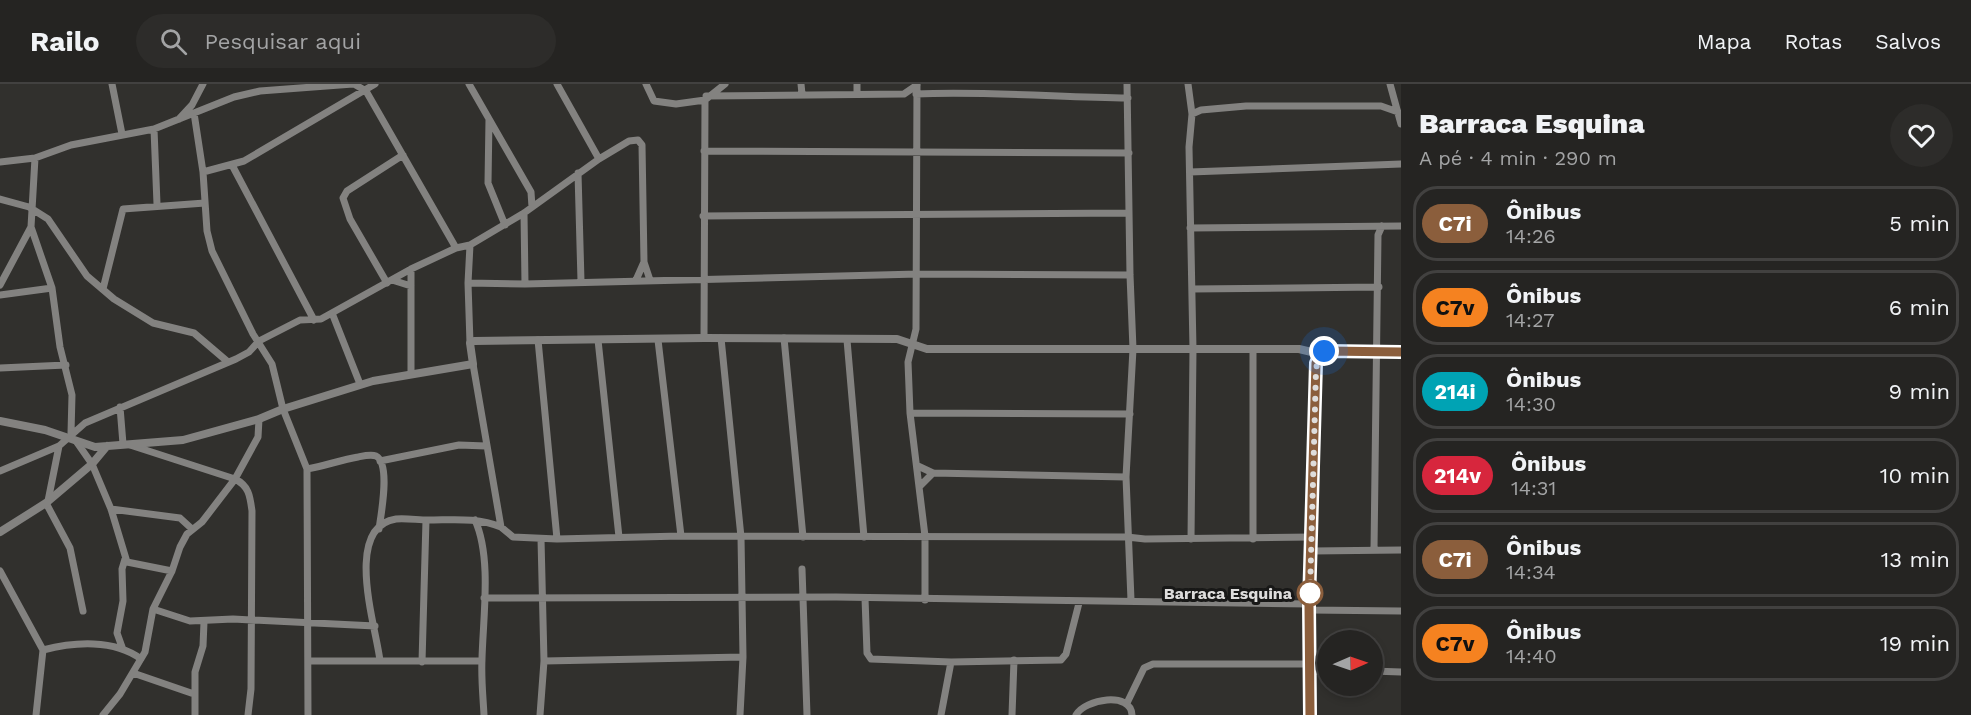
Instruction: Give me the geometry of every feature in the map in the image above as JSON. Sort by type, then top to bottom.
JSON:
[{"type":"street","points":[[112,84],[122,134]]},
{"type":"street","points":[[178,121],[192,105],[203,84]]},
{"type":"street","points":[[0,162],[36,158],[71,145],[154,129],[234,97],[260,92],[353,84],[366,91],[456,248]]},
{"type":"street","points":[[203,172],[232,165],[281,142],[375,84]]},
{"type":"street","points":[[469,84],[531,192],[532,207]]},
{"type":"street","points":[[556,84],[599,159]]},
{"type":"street","points":[[646,84],[654,101],[676,104],[705,98],[802,94],[904,94],[916,98],[979,88],[1053,97],[1128,98]]},
{"type":"street","points":[[705,98],[725,84]]},
{"type":"street","points":[[801,84],[802,94]]},
{"type":"street","points":[[857,84],[858,94]]},
{"type":"street","points":[[1127,84],[1133,349],[1126,477],[1131,600]]},
{"type":"street","points":[[1188,84],[1191,114],[1193,349],[1191,539]]},
{"type":"street","points":[[1390,84],[1400,118]]},
{"type":"street","points":[[904,94],[917,85]]},
{"type":"street","points":[[917,85],[918,274],[916,329],[908,362],[910,413],[925,536],[925,600]]},
{"type":"street","points":[[1381,106],[1392,93]]},
{"type":"street","points":[[704,338],[705,98]]},
{"type":"street","points":[[192,105],[203,172],[207,231],[215,260],[272,364],[283,409],[308,469],[308,715]]},
{"type":"street","points":[[1190,105],[1201,110]]},
{"type":"street","points":[[1191,114],[1201,110],[1246,106],[1381,106],[1400,118]]},
{"type":"street","points":[[489,118],[488,183],[505,225]]},
{"type":"street","points":[[154,129],[157,204]]},
{"type":"street","points":[[0,471],[59,446],[72,438],[85,423],[228,362],[249,352],[259,341],[300,320],[314,320],[332,313],[411,269],[456,248],[470,245],[524,213],[578,173],[629,141],[638,140],[642,145],[644,262],[651,280]]},
{"type":"street","points":[[704,151],[918,154],[1129,153]]},
{"type":"street","points":[[403,155],[347,191],[343,198],[350,219],[390,281],[411,286]]},
{"type":"street","points":[[0,285],[31,227],[36,158]]},
{"type":"street","points":[[1190,172],[1401,164]]},
{"type":"street","points":[[232,165],[314,320]]},
{"type":"street","points":[[578,173],[581,281]]},
{"type":"street","points":[[531,192],[545,197]]},
{"type":"street","points":[[0,199],[33,210],[54,225],[87,276],[142,318],[194,333],[228,362]]},
{"type":"street","points":[[103,289],[122,211],[127,207],[157,204],[205,203]]},
{"type":"street","points":[[524,213],[525,284]]},
{"type":"street","points":[[704,216],[1129,213]]},
{"type":"street","points":[[1370,226],[1378,235]]},
{"type":"street","points":[[1374,550],[1378,235],[1382,226]]},
{"type":"street","points":[[1191,228],[1401,226]]},
{"type":"street","points":[[31,227],[52,288],[72,395],[72,438],[92,464],[111,509],[124,559],[123,601],[117,633],[122,647]]},
{"type":"street","points":[[470,245],[468,283],[470,343],[501,526]]},
{"type":"street","points":[[636,280],[644,262]]},
{"type":"street","points":[[411,269],[411,373]]},
{"type":"street","points":[[468,283],[525,284],[918,274],[1130,275]]},
{"type":"street","points":[[1192,289],[1379,287]]},
{"type":"street","points":[[0,295],[52,288]]},
{"type":"street","points":[[332,313],[360,384]]},
{"type":"street","points":[[470,343],[704,338],[897,339],[927,349],[1299,349],[1320,354],[1326,351],[1401,352]]},
{"type":"street","points":[[721,338],[741,537],[743,657],[740,715]]},
{"type":"street","points":[[784,338],[803,537]]},
{"type":"street","points":[[538,340],[557,539]]},
{"type":"street","points":[[598,340],[619,537]]},
{"type":"street","points":[[658,340],[681,536]]},
{"type":"street","points":[[847,340],[864,537]]},
{"type":"street","points":[[1253,350],[1253,539]]},
{"type":"street","points":[[1310,715],[1310,607],[1316,370],[1320,354]]},
{"type":"street","points":[[0,421],[45,430],[95,447],[183,440],[259,419],[360,384],[411,373],[473,364]]},
{"type":"street","points":[[0,368],[66,365]]},
{"type":"street","points":[[120,407],[124,444]]},
{"type":"street","points":[[910,413],[1130,414]]},
{"type":"street","points":[[103,715],[141,659],[153,609],[172,571],[180,547],[192,529],[202,522],[235,479],[258,437],[259,419]]},
{"type":"street","points":[[124,444],[235,479],[242,483],[250,494],[252,511],[251,689],[248,715]]},
{"type":"street","points":[[380,461],[459,445],[486,446]]},
{"type":"street","points":[[59,446],[47,502],[70,548],[83,611]]},
{"type":"street","points":[[0,532],[47,502],[92,464],[107,446]]},
{"type":"street","points":[[308,469],[358,456],[373,455],[380,461],[384,487],[379,529],[366,555],[367,594],[380,661]]},
{"type":"street","points":[[918,466],[933,473],[1126,477]]},
{"type":"street","points":[[920,486],[933,473]]},
{"type":"street","points":[[111,509],[180,518],[192,529]]},
{"type":"street","points":[[379,529],[396,519],[475,520],[501,526],[513,537],[541,539],[681,536],[1191,539],[1312,537]]},
{"type":"street","points":[[422,662],[426,520]]},
{"type":"street","points":[[475,520],[482,539],[484,715]]},
{"type":"street","points":[[540,715],[544,662],[541,539]]},
{"type":"street","points":[[1312,550],[1401,550]]},
{"type":"street","points":[[124,559],[135,565],[172,571]]},
{"type":"street","points":[[802,569],[807,715]]},
{"type":"street","points":[[0,571],[43,650],[36,715]]},
{"type":"street","points":[[484,598],[865,598],[1079,603],[1131,600],[1401,611]]},
{"type":"street","points":[[865,598],[867,653],[871,658],[951,662],[1014,660],[1056,662],[1064,658],[1079,603]]},
{"type":"street","points":[[153,609],[183,621],[250,620],[375,626]]},
{"type":"street","points":[[195,715],[195,669],[203,646],[204,622]]},
{"type":"street","points":[[43,650],[68,644],[122,647],[141,659]]},
{"type":"street","points":[[544,662],[743,657]]},
{"type":"street","points":[[1011,715],[1014,660]]},
{"type":"street","points":[[308,661],[482,662]]},
{"type":"street","points":[[941,715],[951,662]]},
{"type":"street","points":[[1127,703],[1143,671],[1153,664],[1317,669]]},
{"type":"street","points":[[1383,671],[1401,672]]},
{"type":"street","points":[[133,673],[194,694]]},
{"type":"street","points":[[1076,715],[1082,707],[1093,703],[1118,700],[1127,703],[1132,708],[1132,715]]},
{"type":"bus line","name":"C7i","points":[[1310,715],[1309,604],[1316,363],[1324,351],[1401,352]]},
{"type":"place","name":"Barraca Esquina","points":[[1310,593]]},
{"type":"route","points":[[1310,593],[1316,363],[1324,351]]}]
